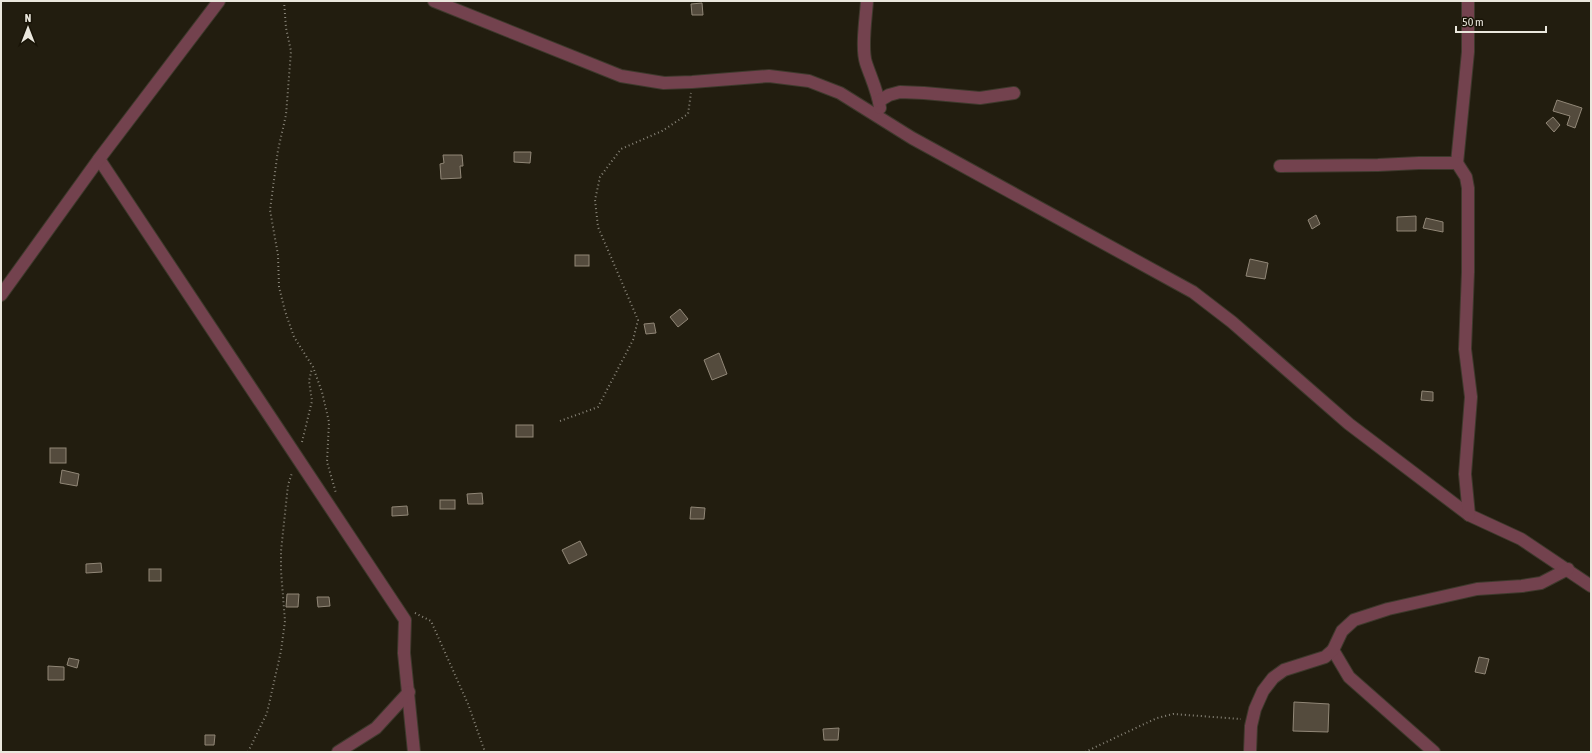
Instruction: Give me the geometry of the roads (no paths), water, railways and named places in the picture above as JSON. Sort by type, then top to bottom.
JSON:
[{"type":"street","points":[[1,295],[99,159],[219,1]]},
{"type":"street","points":[[434,1],[621,76],[664,82],[692,82],[769,76],[809,81],[840,93],[912,138],[1193,292],[1232,322],[1348,424],[1469,515],[1521,539],[1568,569],[1591,586]]},
{"type":"street","points":[[867,1],[864,39],[865,62],[874,82],[879,101],[880,117]]},
{"type":"street","points":[[1468,1],[1468,52],[1458,163],[1466,177],[1468,188],[1468,272],[1465,349],[1471,397],[1466,474],[1469,515]]},
{"type":"street","points":[[879,101],[889,95],[900,92],[980,98],[1014,93]]},
{"type":"street","points":[[99,159],[405,620],[404,653],[414,752]]},
{"type":"street","points":[[1280,166],[1458,163]]},
{"type":"street","points":[[1250,752],[1255,709],[1263,691],[1272,678],[1284,670],[1325,657],[1333,650],[1342,631],[1354,620],[1388,609],[1477,589],[1522,586],[1541,583],[1568,569]]},
{"type":"street","points":[[1333,650],[1349,677],[1434,752]]},
{"type":"street","points":[[338,752],[376,728],[409,692]]}]
